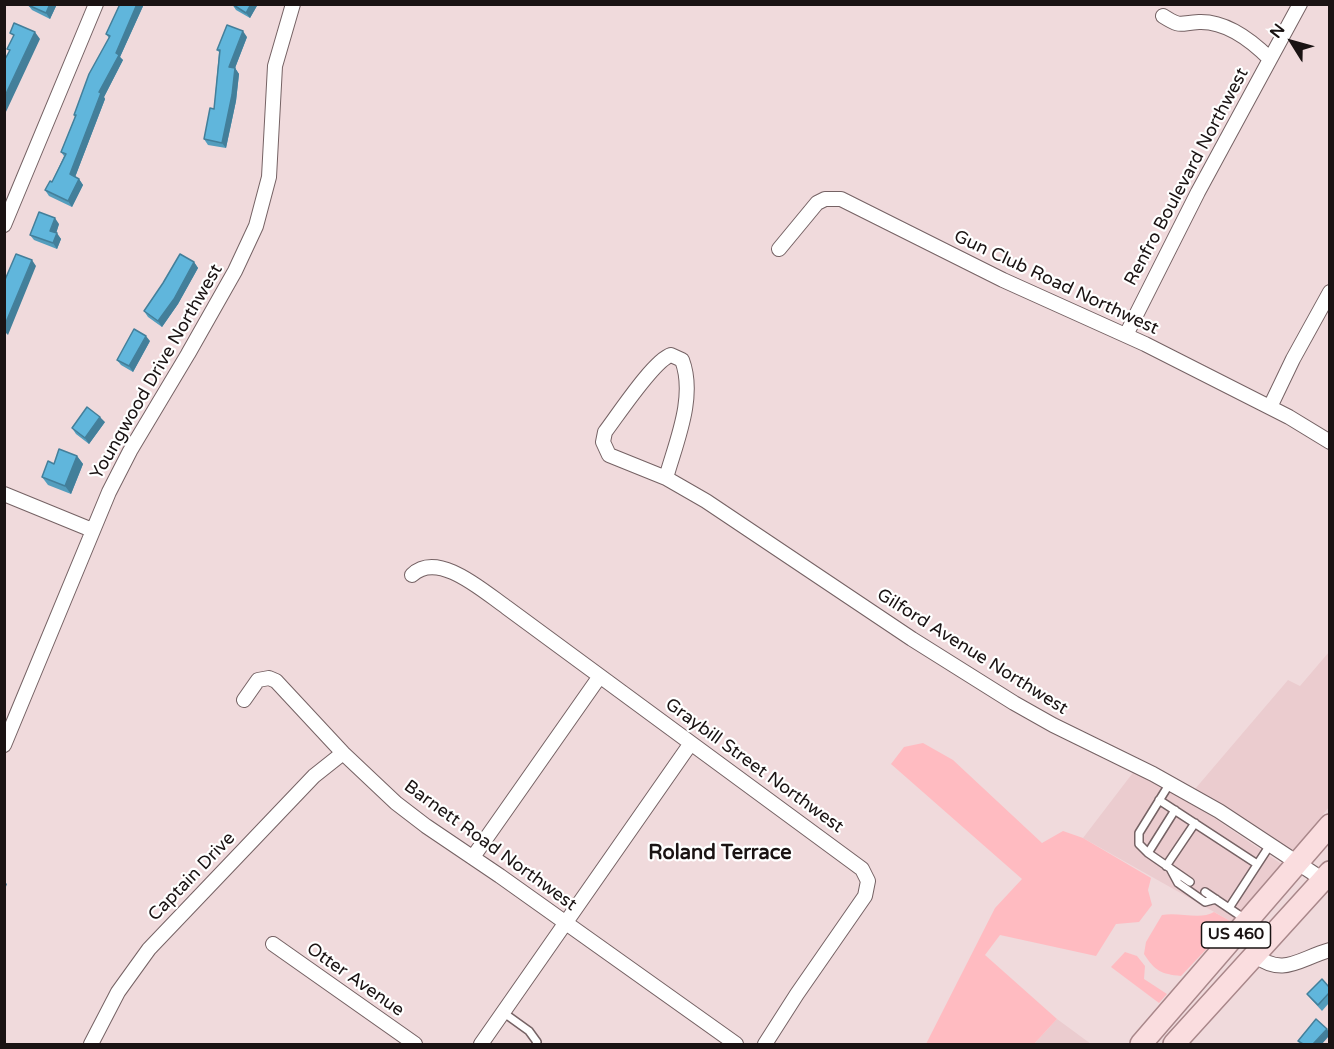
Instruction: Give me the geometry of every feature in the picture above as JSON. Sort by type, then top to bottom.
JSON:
[{"type":"main road","name":"US 460","points":[[1141,1044],[1249,921],[1329,825]]},
{"type":"main road","name":"US 460","points":[[1174,1044],[1326,875]]},
{"type":"street","points":[[4,225],[96,4]]},
{"type":"street","name":"Youngwood Drive Northwest","points":[[4,745],[109,492],[130,451],[230,281],[256,226],[269,177],[275,66],[293,4]]},
{"type":"street","name":"Renfro Boulevard Northwest","points":[[1126,335],[1198,192],[1300,4]]},
{"type":"street","points":[[1163,16],[1181,25],[1198,22],[1228,28],[1260,49],[1270,59]]},
{"type":"street","name":"Gun Club Road Northwest","points":[[779,249],[817,203],[825,199],[841,200],[1003,280],[1126,335],[1270,407],[1329,442]]},
{"type":"street","points":[[1270,407],[1329,292]]},
{"type":"street","name":"Gilford Avenue Northwest","points":[[666,478],[686,400],[687,384],[682,360],[671,355],[664,357],[652,370],[605,432],[603,442],[609,455],[666,478],[706,501],[912,639],[1053,726],[1170,783],[1298,863],[1326,875]]},
{"type":"street","points":[[4,494],[92,530]]},
{"type":"street","name":"Graybill Street Northwest","points":[[412,575],[423,567],[432,566],[458,574],[862,869],[868,881],[865,896],[765,1044]]},
{"type":"street","points":[[473,857],[600,676]]},
{"type":"street","name":"Barnett Road Northwest","points":[[244,700],[258,680],[269,678],[276,681],[343,753],[396,803],[736,1044]]},
{"type":"street","points":[[481,1044],[691,743]]},
{"type":"street","name":"Captain Drive","points":[[91,1044],[118,992],[149,949],[314,776],[343,753]]},
{"type":"street","name":"Otter Avenue","points":[[273,944],[415,1044]]},
{"type":"street","points":[[1254,954],[1273,966],[1282,967],[1329,951]]},
{"type":"lane","points":[[1170,783],[1139,833],[1139,844],[1148,853],[1190,882]]},
{"type":"lane","points":[[1159,800],[1257,864]]},
{"type":"lane","points":[[1148,853],[1175,810]]},
{"type":"lane","points":[[1168,867],[1195,823]]},
{"type":"lane","points":[[1229,908],[1270,845]]},
{"type":"lane","points":[[1168,867],[1178,883],[1205,903],[1216,899]]},
{"type":"lane","points":[[1205,892],[1249,921]]},
{"type":"lane","points":[[504,1012],[529,1031],[537,1042],[536,1044]]},
{"type":"shaded area","points":[[1329,652],[1329,807],[1293,851],[1195,789],[1288,680],[1300,686]]},
{"type":"shaded area","points":[[923,743],[953,760],[1042,843],[1063,831],[1083,838],[1151,878],[1148,890],[1152,905],[1139,922],[1116,924],[1096,956],[1000,935],[985,955],[1057,1019],[1034,1044],[926,1044],[995,908],[1022,879],[891,764],[904,747]]},
{"type":"shaded area","points":[[1135,770],[1204,811],[1283,865],[1232,922],[1083,838]]},
{"type":"shaded area","points":[[1214,912],[1232,922],[1181,976],[1159,971],[1144,954],[1146,942],[1162,915],[1196,916]]},
{"type":"shaded area","points":[[1125,952],[1137,956],[1145,966],[1144,979],[1167,994],[1159,1003],[1111,967]]},
{"type":"shaded area","points":[[1057,1019],[1091,1044],[1034,1044]]},
{"type":"building","points":[[28,4],[50,4],[46,13],[28,5]]},
{"type":"building","points":[[120,4],[137,4],[116,53],[119,55],[99,92],[101,93],[70,174],[79,179],[68,201],[45,190],[50,181],[52,182],[66,154],[61,152],[76,115],[74,115],[89,74],[110,36],[106,34]]},
{"type":"building","points":[[232,4],[251,4],[246,13]]},
{"type":"building","points":[[14,23],[35,32],[4,98],[4,61],[14,35],[10,33]]},
{"type":"building","points":[[227,25],[243,31],[229,67],[235,68],[222,143],[204,139],[210,108],[214,109],[220,50],[217,50]]},
{"type":"building","points":[[39,212],[55,218],[50,231],[57,233],[53,243],[30,235]]},
{"type":"building","points":[[16,254],[32,260],[4,327],[4,282]]},
{"type":"building","points":[[180,254],[194,262],[174,299],[158,321],[144,311]]},
{"type":"building","points":[[134,329],[146,336],[129,366],[117,360]]},
{"type":"building","points":[[87,407],[100,417],[85,438],[72,428]]},
{"type":"building","points":[[59,449],[77,456],[65,486],[42,477],[48,461],[54,464]]},
{"type":"building","points":[[1322,979],[1329,987],[1329,993],[1318,1005],[1307,994]]},
{"type":"building","points":[[1316,1019],[1327,1029],[1313,1044],[1303,1044],[1298,1041]]},
{"type":"district","name":"Roland Terrace","points":[[720,854]]}]
